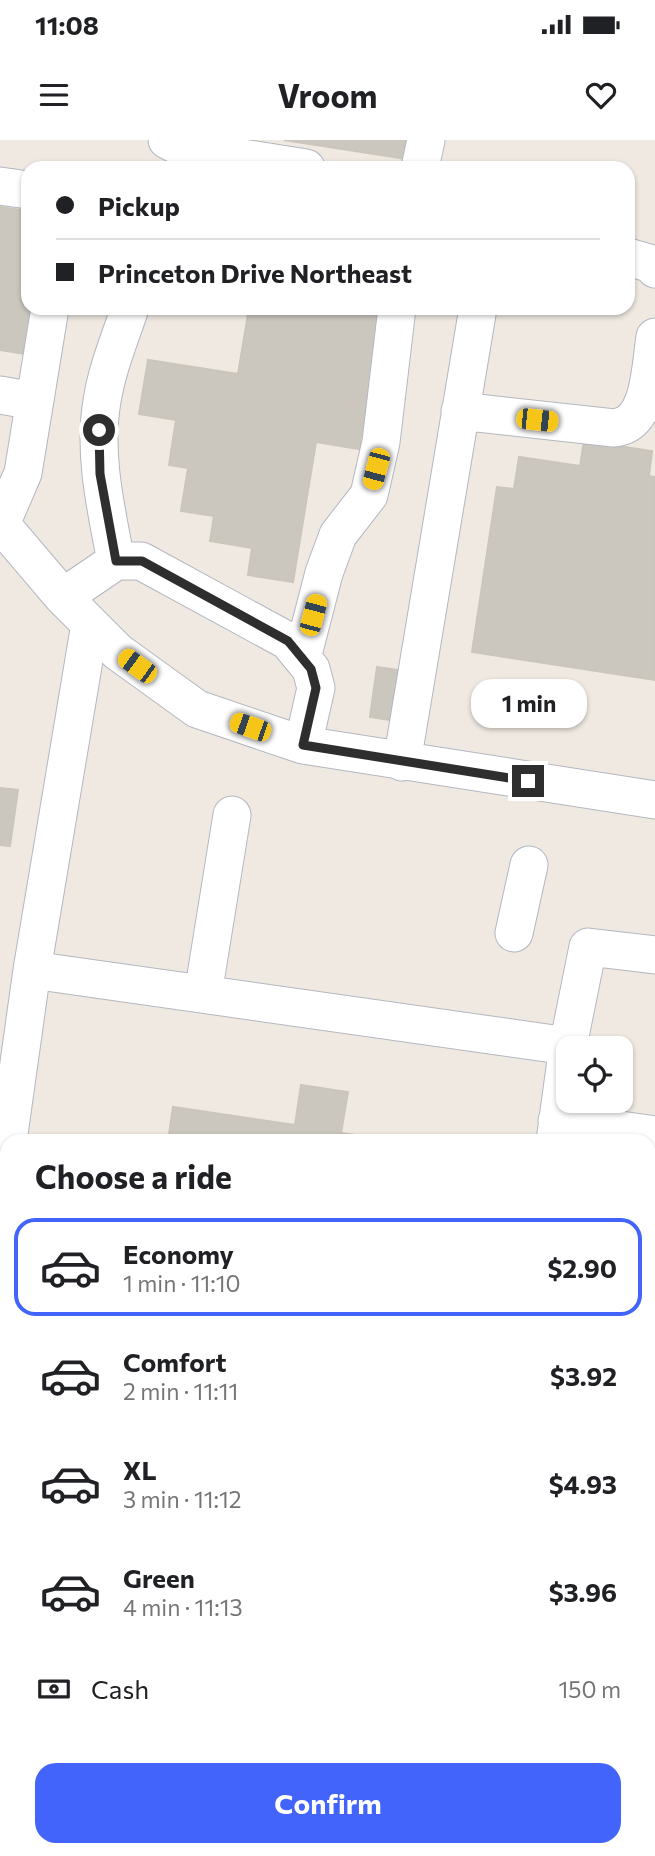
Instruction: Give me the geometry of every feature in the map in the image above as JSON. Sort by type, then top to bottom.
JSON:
[{"type":"street","points":[[167,140],[185,149],[261,161]]},
{"type":"street","points":[[422,161],[426,140]]},
{"type":"street","points":[[0,186],[21,189]]},
{"type":"street","points":[[635,259],[652,264],[655,269]]},
{"type":"street","points":[[47,315],[17,398],[23,473],[0,523],[63,597],[118,652],[197,709],[303,745],[655,800]]},
{"type":"street","points":[[116,561],[100,474],[99,430],[106,382],[128,315]]},
{"type":"street","points":[[302,658],[324,573],[338,535],[369,495],[381,442],[396,315]]},
{"type":"street","points":[[402,762],[477,315]]},
{"type":"street","points":[[460,411],[614,428],[627,427],[637,417],[643,401],[655,337]]},
{"type":"street","points":[[63,597],[116,561],[142,561],[288,641],[311,669],[316,688],[303,745]]},
{"type":"street","points":[[9,1134],[32,970],[90,624]]},
{"type":"street","points":[[203,995],[232,815]]},
{"type":"street","points":[[514,933],[530,865]]},
{"type":"street","points":[[570,1036],[588,947],[655,955]]},
{"type":"street","points":[[32,970],[556,1044]]},
{"type":"street","points":[[559,1113],[556,1131],[630,1134]]},
{"type":"building","points":[[284,140],[410,140],[407,159]]},
{"type":"building","points":[[0,207],[21,210],[21,315],[38,315],[32,355],[0,350]]},
{"type":"building","points":[[248,315],[381,315],[359,449],[316,442],[293,582],[248,575],[252,548],[210,541],[214,516],[181,511],[188,468],[169,465],[176,420],[139,414],[148,360],[238,374]]},
{"type":"building","points":[[584,441],[652,451],[649,476],[655,477],[655,680],[472,652],[497,487],[514,489],[519,457],[580,466]]},
{"type":"building","points":[[377,667],[398,670],[391,720],[370,717]]},
{"type":"building","points":[[0,788],[18,790],[10,846],[0,845]]},
{"type":"building","points":[[301,1085],[348,1092],[341,1133],[348,1134],[169,1134],[173,1107],[295,1125]]},
{"type":"route","points":[[99,430],[100,474],[116,561],[142,561],[288,641],[311,669],[316,688],[303,745],[528,781]]}]
